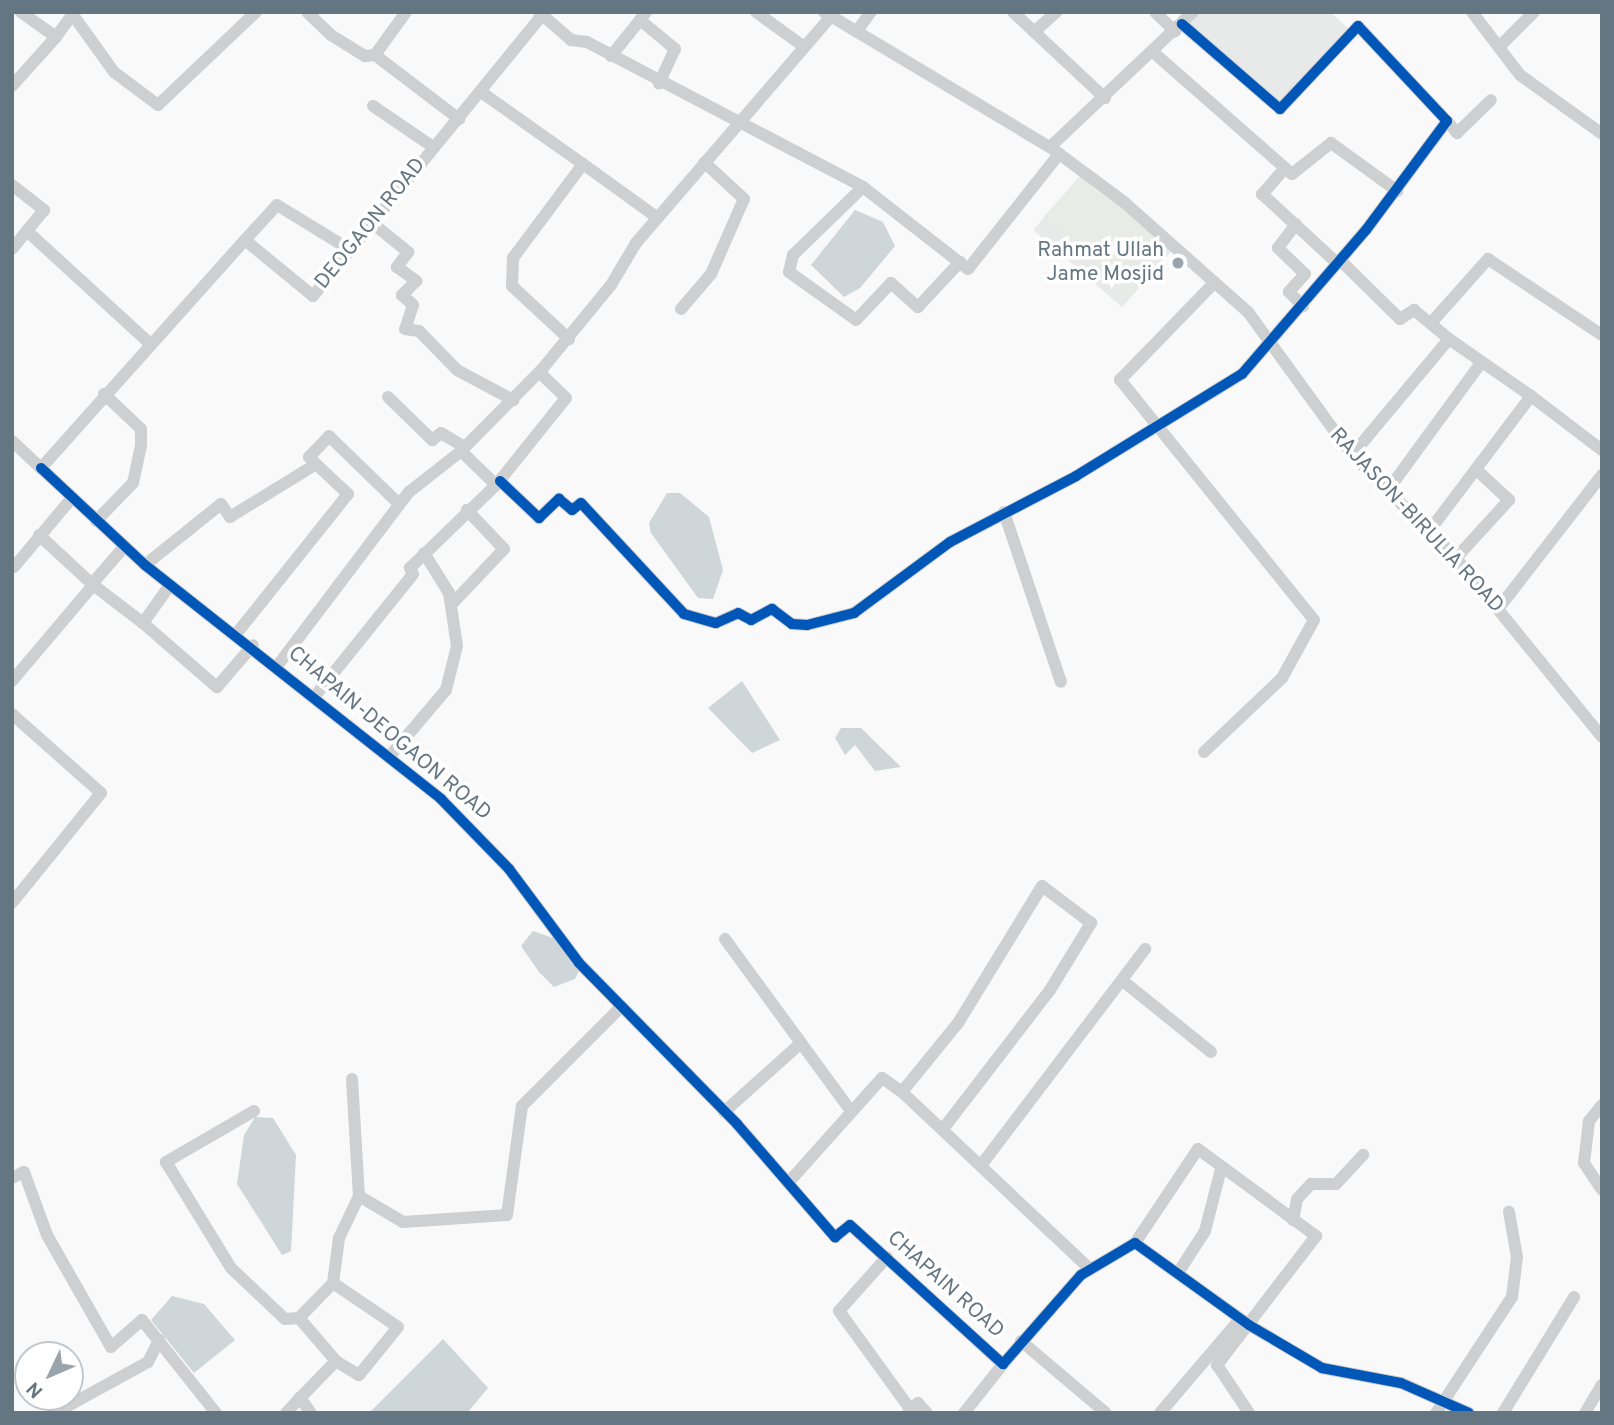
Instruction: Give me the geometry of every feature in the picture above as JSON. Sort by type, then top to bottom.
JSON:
[{"type":"street","points":[[21,12],[56,37]]},
{"type":"street","points":[[12,86],[73,14],[114,72],[158,105],[256,12]]},
{"type":"street","points":[[307,12],[342,42],[375,55],[459,119]]},
{"type":"street","points":[[375,55],[407,12]]},
{"type":"street","points":[[756,12],[803,46]]},
{"type":"street","points":[[857,31],[871,12]]},
{"type":"street","points":[[1013,12],[1105,98]]},
{"type":"street","points":[[1034,32],[1056,12]]},
{"type":"street","points":[[1155,12],[1178,27],[1280,109],[1358,26],[1457,133],[1491,100]]},
{"type":"street","points":[[542,13],[571,40],[611,56],[863,187],[968,269],[1055,151],[1193,12]]},
{"type":"street","points":[[1472,12],[1520,75],[1602,134]]},
{"type":"street","points":[[1500,46],[1534,12]]},
{"type":"street","name":"DEOGAON ROAD","points":[[244,240],[313,296],[371,222],[481,92],[542,13]]},
{"type":"street","points":[[278,665],[400,504],[463,449],[569,339],[658,218],[828,14]]},
{"type":"street","name":"RAJASON-BIRULIA ROAD","points":[[828,14],[1055,151],[1215,282],[1272,342],[1352,455],[1456,558],[1602,737]]},
{"type":"street","points":[[611,56],[643,16],[674,49],[659,83]]},
{"type":"street","points":[[1153,52],[1285,168],[1299,173],[1331,143],[1396,191]]},
{"type":"street","points":[[481,92],[658,218]]},
{"type":"street","points":[[373,106],[433,147]]},
{"type":"street","points":[[388,397],[432,440],[442,433],[540,518],[559,499],[572,510],[582,503],[684,614],[716,622],[738,613],[751,620],[772,609],[792,624],[807,625],[855,613],[929,555],[1161,424],[1242,374],[1339,262],[1447,121]]},
{"type":"street","points":[[681,309],[710,274],[744,199],[704,162]]},
{"type":"street","points":[[569,339],[512,286],[513,258],[583,164]]},
{"type":"street","points":[[1285,168],[1262,194],[1400,318],[1414,310],[1481,363],[1531,396],[1602,450]]},
{"type":"street","points":[[12,185],[44,211],[12,249]]},
{"type":"street","points":[[863,187],[793,255],[789,272],[856,320],[891,282],[918,307],[960,262]]},
{"type":"street","points":[[12,441],[41,468],[148,342],[278,205],[349,249]]},
{"type":"street","points":[[371,222],[408,252],[397,267],[416,281],[402,295],[413,305],[405,329],[419,331],[457,370],[513,400]]},
{"type":"street","points":[[1296,224],[1278,248],[1305,274],[1289,292],[1303,306]]},
{"type":"street","points":[[27,231],[148,342]]},
{"type":"street","points":[[1430,323],[1488,259],[1602,335]]},
{"type":"street","points":[[1204,752],[1282,678],[1314,620],[1161,424],[1119,380],[1215,282]]},
{"type":"street","points":[[1352,455],[1450,339]]},
{"type":"street","points":[[1388,490],[1481,363]]},
{"type":"street","points":[[315,696],[424,553],[498,483],[566,398],[540,372]]},
{"type":"street","points":[[96,521],[133,483],[141,446],[141,429],[104,394]]},
{"type":"street","points":[[1430,530],[1479,472],[1531,396]]},
{"type":"street","points":[[237,633],[348,494],[309,457],[329,436],[400,504]]},
{"type":"street","points":[[145,565],[221,505],[230,517],[316,464]]},
{"type":"street","name":"CHAPAIN-DEOGAON ROAD","points":[[41,468],[145,565],[278,665],[475,831],[621,1007],[737,1124]]},
{"type":"street","points":[[1456,558],[1509,500],[1479,472]]},
{"type":"street","points":[[1498,609],[1602,475]]},
{"type":"street","points":[[14,567],[72,498]]},
{"type":"street","points":[[451,605],[504,549],[467,510]]},
{"type":"street","points":[[1004,512],[1061,682]]},
{"type":"street","points":[[39,535],[93,584],[217,687],[253,645]]},
{"type":"street","points":[[12,681],[17,661],[93,584],[124,547]]},
{"type":"street","points":[[389,757],[446,690],[457,646],[451,605],[440,570],[424,553]]},
{"type":"street","points":[[143,623],[170,584]]},
{"type":"street","points":[[12,714],[101,793],[12,903]]},
{"type":"street","points":[[902,1092],[958,1023],[1042,886],[1091,923],[1050,990],[943,1129]]},
{"type":"street","points":[[724,939],[851,1111]]},
{"type":"street","points":[[982,1164],[1145,949]]},
{"type":"street","points":[[1123,981],[1211,1052]]},
{"type":"street","points":[[359,1196],[403,1222],[507,1215],[522,1106],[621,1007]]},
{"type":"street","points":[[724,1112],[801,1043]]},
{"type":"street","points":[[788,1183],[882,1078],[902,1092],[982,1164],[1090,1269]]},
{"type":"street","points":[[254,1111],[166,1162],[231,1269],[285,1319],[299,1318],[333,1283],[339,1238],[359,1196],[352,1079]]},
{"type":"street","points":[[1602,1105],[1589,1121],[1584,1163],[1602,1190]]},
{"type":"street","name":"CHAPAIN ROAD","points":[[737,1124],[835,1237],[850,1225],[1003,1364],[1021,1341],[1090,1269],[1135,1243]]},
{"type":"street","points":[[1160,1413],[1245,1322],[1316,1236],[1220,1169],[1198,1149],[1135,1243],[1245,1322],[1322,1368],[1401,1383],[1469,1413]]},
{"type":"street","points":[[1293,1220],[1297,1199],[1311,1184],[1336,1184],[1363,1155]]},
{"type":"street","points":[[1178,1273],[1205,1231],[1220,1169]]},
{"type":"street","points":[[12,1178],[23,1172],[47,1235],[111,1347],[142,1320],[216,1413]]},
{"type":"street","points":[[1436,1413],[1512,1297],[1517,1257],[1509,1212]]},
{"type":"street","points":[[887,1257],[839,1311],[910,1411],[918,1403],[927,1413]]},
{"type":"street","points":[[299,1318],[335,1361],[359,1375],[398,1327],[333,1283]]},
{"type":"street","points":[[1503,1413],[1574,1297]]},
{"type":"street","points":[[1245,1322],[1217,1365],[1249,1413]]},
{"type":"street","points":[[55,1413],[148,1362],[159,1340]]},
{"type":"street","points":[[1021,1341],[1106,1413]]},
{"type":"street","points":[[286,1413],[335,1361]]},
{"type":"street","points":[[964,1413],[1003,1364]]},
{"type":"street","points":[[1585,1413],[1602,1385]]},
{"type":"street","points":[[300,1398],[311,1413]]},
{"type":"shaded area","points":[[1196,12],[1330,12],[1349,29],[1281,105],[1187,22]]},
{"type":"shaded area","points":[[1087,168],[1176,245],[1122,307],[1033,230]]},
{"type":"shaded area","points":[[1087,170],[1171,248],[1128,295],[1044,216]]},
{"type":"shaded area","points":[[855,210],[883,222],[895,246],[860,288],[844,297],[811,265]]},
{"type":"shaded area","points":[[667,493],[680,493],[709,517],[723,570],[713,599],[698,598],[651,533],[649,523]]},
{"type":"shaded area","points":[[742,681],[780,740],[752,753],[708,708]]},
{"type":"shaded area","points":[[841,728],[861,728],[901,767],[875,771],[855,745],[845,755],[835,738]]},
{"type":"shaded area","points":[[533,931],[553,938],[579,971],[575,979],[554,987],[539,972],[521,946]]},
{"type":"shaded area","points":[[255,1117],[273,1118],[296,1155],[291,1251],[282,1255],[237,1184],[244,1135]]},
{"type":"shaded area","points":[[172,1296],[204,1304],[235,1340],[194,1373],[151,1320]]},
{"type":"shaded area","points":[[443,1339],[488,1388],[467,1413],[369,1413]]},
{"type":"cycle path","points":[[500,481],[539,518],[559,499],[572,510],[581,503],[684,614],[716,623],[738,613],[751,620],[772,609],[792,624],[807,625],[854,613],[950,542],[1076,476],[1242,374],[1366,230],[1447,121],[1358,26],[1280,109],[1182,24]]},
{"type":"cycle path","points":[[41,468],[145,565],[441,799],[509,869],[579,963],[737,1124],[835,1237],[850,1225],[1003,1364],[1081,1275],[1135,1243],[1249,1325],[1322,1368],[1401,1383],[1469,1413]]},
{"type":"place","name":"Rahmat Ullah Jame Mosjid","points":[[1178,263]]}]
